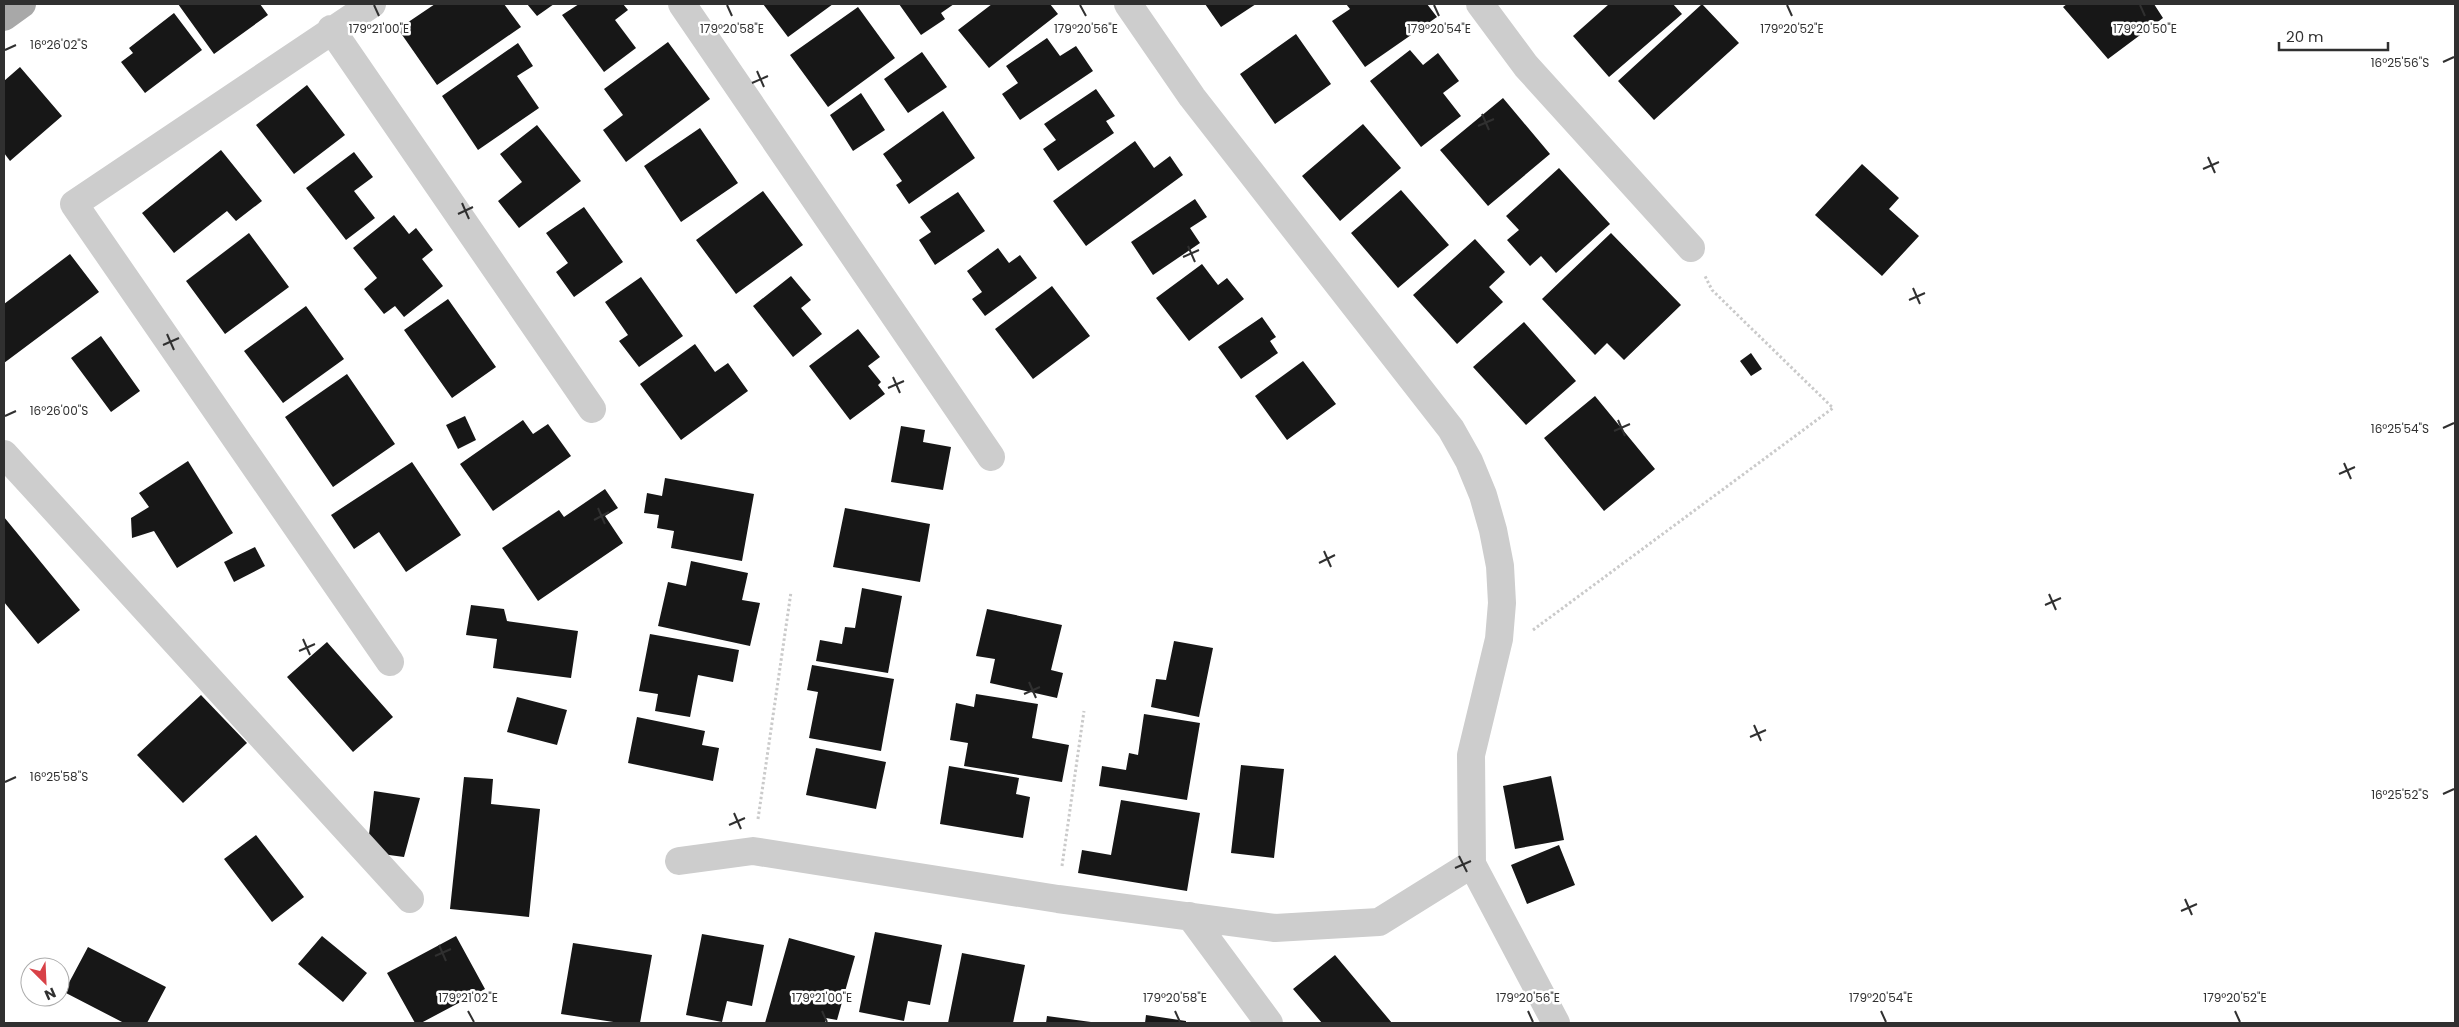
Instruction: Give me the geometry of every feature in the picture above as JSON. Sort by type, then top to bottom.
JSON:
[{"type":"main road","points":[[4,17],[22,4]]},
{"type":"street","points":[[372,4],[331,29],[74,204],[390,662]]},
{"type":"street","points":[[682,4],[991,457]]},
{"type":"street","points":[[1128,4],[1192,97],[1451,429],[1469,461],[1483,495],[1493,530],[1500,566],[1502,603],[1499,639],[1471,755],[1472,864],[1556,1023]]},
{"type":"street","points":[[1480,4],[1526,66],[1692,248]]},
{"type":"street","points":[[331,29],[592,409]]},
{"type":"street","points":[[4,454],[410,899]]},
{"type":"street","points":[[679,861],[753,851],[1058,899],[1275,928],[1379,922],[1472,864]]},
{"type":"street","points":[[1190,916],[1269,1023]]},
{"type":"path","points":[[1499,639],[1524,637],[1833,408],[1712,290],[1692,248]]},
{"type":"path","points":[[753,851],[791,592]]},
{"type":"path","points":[[1058,899],[1084,711]]},
{"type":"building","points":[[178,4],[260,4],[268,15],[214,54]]},
{"type":"building","points":[[435,4],[504,4],[521,27],[437,85],[398,29]]},
{"type":"building","points":[[527,4],[554,4],[537,16]]},
{"type":"building","points":[[579,4],[623,4],[628,10],[615,20],[636,48],[604,72],[562,15]]},
{"type":"building","points":[[763,4],[833,4],[788,37]]},
{"type":"building","points":[[899,4],[954,4],[941,13],[945,19],[921,35]]},
{"type":"building","points":[[992,4],[1050,4],[1058,14],[989,68],[958,30]]},
{"type":"building","points":[[1205,4],[1256,4],[1221,27]]},
{"type":"building","points":[[1346,4],[1427,4],[1437,17],[1365,67],[1332,21],[1350,9]]},
{"type":"building","points":[[1609,4],[1673,4],[1682,14],[1609,77],[1573,36]]},
{"type":"building","points":[[1702,4],[1739,43],[1654,120],[1618,81]]},
{"type":"building","points":[[2067,4],[2154,4],[2163,18],[2108,59],[2063,7]]},
{"type":"building","points":[[858,7],[895,58],[828,107],[790,55]]},
{"type":"building","points":[[174,13],[202,50],[145,93],[121,62],[133,53],[129,48]]},
{"type":"building","points":[[1296,34],[1331,84],[1275,124],[1240,74]]},
{"type":"building","points":[[1047,38],[1060,56],[1076,46],[1093,71],[1020,120],[1002,94],[1018,83],[1006,66]]},
{"type":"building","points":[[668,42],[710,99],[626,162],[603,130],[623,115],[604,89]]},
{"type":"building","points":[[518,43],[533,66],[517,76],[539,108],[478,150],[442,96]]},
{"type":"building","points":[[1410,50],[1423,65],[1438,53],[1459,81],[1443,93],[1461,116],[1421,147],[1370,81]]},
{"type":"building","points":[[922,52],[947,87],[908,113],[884,79]]},
{"type":"building","points":[[20,67],[62,116],[10,161],[4,153],[4,81]]},
{"type":"building","points":[[307,85],[345,135],[294,174],[256,125]]},
{"type":"building","points":[[1096,89],[1115,116],[1106,121],[1114,133],[1058,171],[1043,149],[1056,140],[1044,124]]},
{"type":"building","points":[[861,93],[885,130],[853,151],[830,115]]},
{"type":"building","points":[[1503,98],[1550,154],[1488,206],[1440,150]]},
{"type":"building","points":[[943,111],[975,158],[909,204],[896,185],[902,181],[883,154]]},
{"type":"building","points":[[1363,124],[1401,168],[1340,221],[1302,176]]},
{"type":"building","points":[[537,125],[581,181],[519,228],[498,201],[522,182],[500,154]]},
{"type":"building","points":[[700,128],[738,183],[681,222],[644,166]]},
{"type":"building","points":[[1135,141],[1154,168],[1170,156],[1183,175],[1086,246],[1053,201]]},
{"type":"building","points":[[221,150],[262,201],[236,221],[227,211],[174,253],[142,213]]},
{"type":"building","points":[[354,152],[373,177],[354,191],[375,218],[346,240],[306,188]]},
{"type":"building","points":[[1862,164],[1899,198],[1889,209],[1919,236],[1882,276],[1815,215]]},
{"type":"building","points":[[1559,168],[1610,224],[1556,273],[1541,256],[1530,266],[1507,240],[1519,230],[1506,216]]},
{"type":"building","points":[[1401,190],[1449,245],[1398,288],[1351,233]]},
{"type":"building","points":[[763,191],[803,245],[736,294],[696,240]]},
{"type":"building","points":[[958,192],[985,231],[935,265],[919,240],[931,232],[920,217]]},
{"type":"building","points":[[1195,199],[1207,217],[1190,228],[1200,243],[1153,275],[1131,242]]},
{"type":"building","points":[[584,207],[623,262],[574,297],[556,272],[568,263],[546,233]]},
{"type":"building","points":[[394,215],[409,234],[416,228],[433,250],[422,259],[443,286],[404,317],[395,306],[384,314],[364,289],[377,278],[353,248]]},
{"type":"building","points":[[249,233],[289,287],[225,334],[186,281]]},
{"type":"building","points":[[1611,233],[1681,305],[1624,360],[1607,343],[1595,355],[1542,299]]},
{"type":"building","points":[[1475,239],[1505,272],[1489,287],[1503,302],[1457,344],[1413,295]]},
{"type":"building","points":[[998,248],[1009,263],[1020,255],[1037,278],[985,316],[972,299],[982,292],[967,271]]},
{"type":"building","points":[[70,254],[99,292],[4,363],[4,304]]},
{"type":"building","points":[[1202,264],[1218,285],[1227,278],[1244,299],[1189,341],[1156,298]]},
{"type":"building","points":[[791,276],[811,300],[801,308],[822,334],[793,357],[753,306]]},
{"type":"building","points":[[641,277],[683,336],[639,367],[619,341],[628,335],[605,302]]},
{"type":"building","points":[[1052,286],[1090,336],[1033,379],[995,329]]},
{"type":"building","points":[[448,299],[496,367],[452,398],[404,330]]},
{"type":"building","points":[[306,306],[344,359],[283,403],[244,351]]},
{"type":"building","points":[[1262,317],[1276,337],[1270,341],[1278,353],[1241,379],[1218,347]]},
{"type":"building","points":[[1524,322],[1576,381],[1526,425],[1473,367]]},
{"type":"building","points":[[858,329],[880,357],[868,366],[881,382],[878,385],[885,394],[850,420],[809,366]]},
{"type":"building","points":[[101,336],[140,391],[111,412],[71,358]]},
{"type":"building","points":[[695,344],[715,372],[728,363],[748,391],[681,440],[640,384]]},
{"type":"building","points":[[1751,353],[1762,369],[1751,376],[1740,361]]},
{"type":"building","points":[[1303,361],[1336,404],[1287,440],[1255,396]]},
{"type":"building","points":[[347,374],[395,444],[333,487],[285,417]]},
{"type":"building","points":[[1595,396],[1655,469],[1604,511],[1544,438]]},
{"type":"building","points":[[465,416],[476,440],[458,449],[446,425]]},
{"type":"building","points":[[523,420],[533,434],[548,424],[571,456],[493,511],[460,464]]},
{"type":"building","points":[[901,426],[925,430],[923,442],[951,447],[943,490],[891,482]]},
{"type":"building","points":[[188,461],[233,533],[177,568],[154,531],[132,538],[131,518],[149,507],[139,493]]},
{"type":"building","points":[[412,462],[461,535],[406,572],[379,532],[354,549],[331,515]]},
{"type":"building","points":[[665,478],[754,494],[742,561],[671,548],[674,531],[657,528],[659,515],[644,513],[647,493],[662,496]]},
{"type":"building","points":[[605,489],[618,508],[605,516],[623,543],[538,601],[502,548],[559,510],[564,517]]},
{"type":"building","points":[[845,508],[930,524],[920,582],[833,567]]},
{"type":"building","points":[[4,517],[80,610],[38,644],[4,602]]},
{"type":"building","points":[[255,547],[265,566],[234,582],[224,562]]},
{"type":"building","points":[[691,561],[748,573],[742,600],[760,603],[750,646],[658,626],[668,582],[686,586]]},
{"type":"building","points":[[862,588],[902,596],[888,673],[816,661],[820,640],[842,644],[845,627],[855,628]]},
{"type":"building","points":[[471,605],[504,609],[507,621],[578,631],[571,678],[493,668],[497,639],[466,635]]},
{"type":"building","points":[[987,609],[1062,625],[1051,670],[1063,673],[1057,698],[990,683],[995,659],[976,656]]},
{"type":"building","points":[[650,634],[739,650],[733,682],[698,675],[690,717],[655,711],[658,694],[639,691]]},
{"type":"building","points":[[1174,641],[1213,648],[1199,717],[1151,707],[1156,679],[1166,680]]},
{"type":"building","points":[[327,642],[393,717],[353,752],[287,677]]},
{"type":"building","points":[[812,665],[894,679],[881,751],[809,738],[818,692],[807,690]]},
{"type":"building","points":[[976,694],[1038,704],[1032,738],[1069,745],[1062,782],[964,766],[968,743],[950,740],[956,703],[974,707]]},
{"type":"building","points":[[201,695],[247,743],[183,803],[137,755]]},
{"type":"building","points":[[517,697],[567,710],[557,745],[507,732]]},
{"type":"building","points":[[1144,714],[1200,723],[1187,800],[1099,786],[1102,766],[1126,770],[1129,753],[1138,755]]},
{"type":"building","points":[[637,717],[705,731],[702,745],[719,748],[713,781],[628,763]]},
{"type":"building","points":[[816,748],[886,762],[876,809],[806,795]]},
{"type":"building","points":[[1241,765],[1284,769],[1274,858],[1231,853]]},
{"type":"building","points":[[949,766],[1019,778],[1016,794],[1030,797],[1023,838],[940,824]]},
{"type":"building","points":[[1551,776],[1564,840],[1515,849],[1503,786]]},
{"type":"building","points":[[464,777],[493,779],[491,804],[540,809],[529,917],[450,909]]},
{"type":"building","points":[[374,791],[420,798],[404,857],[367,852]]},
{"type":"building","points":[[1121,800],[1200,813],[1187,891],[1078,873],[1082,850],[1111,855]]},
{"type":"building","points":[[256,835],[304,897],[272,922],[224,859]]},
{"type":"building","points":[[1559,845],[1575,885],[1527,904],[1511,865]]},
{"type":"building","points":[[875,932],[942,945],[930,1005],[908,1001],[904,1021],[859,1012]]},
{"type":"building","points":[[702,934],[764,945],[752,1006],[727,1001],[722,1022],[686,1015]]},
{"type":"building","points":[[322,936],[367,973],[343,1002],[298,964]]},
{"type":"building","points":[[456,936],[485,989],[421,1023],[415,1023],[387,973]]},
{"type":"building","points":[[789,938],[855,956],[837,1020],[826,1018],[825,1023],[765,1023]]},
{"type":"building","points":[[573,943],[652,955],[640,1023],[620,1023],[561,1014]]},
{"type":"building","points":[[88,947],[166,987],[147,1023],[124,1023],[70,995],[70,981]]},
{"type":"building","points":[[962,953],[1025,965],[1013,1023],[948,1023]]},
{"type":"building","points":[[1335,955],[1392,1023],[1322,1023],[1293,989]]},
{"type":"building","points":[[1146,1015],[1186,1021],[1186,1023],[1145,1023]]},
{"type":"building","points":[[1047,1016],[1091,1022],[1091,1023],[1046,1023]]}]
